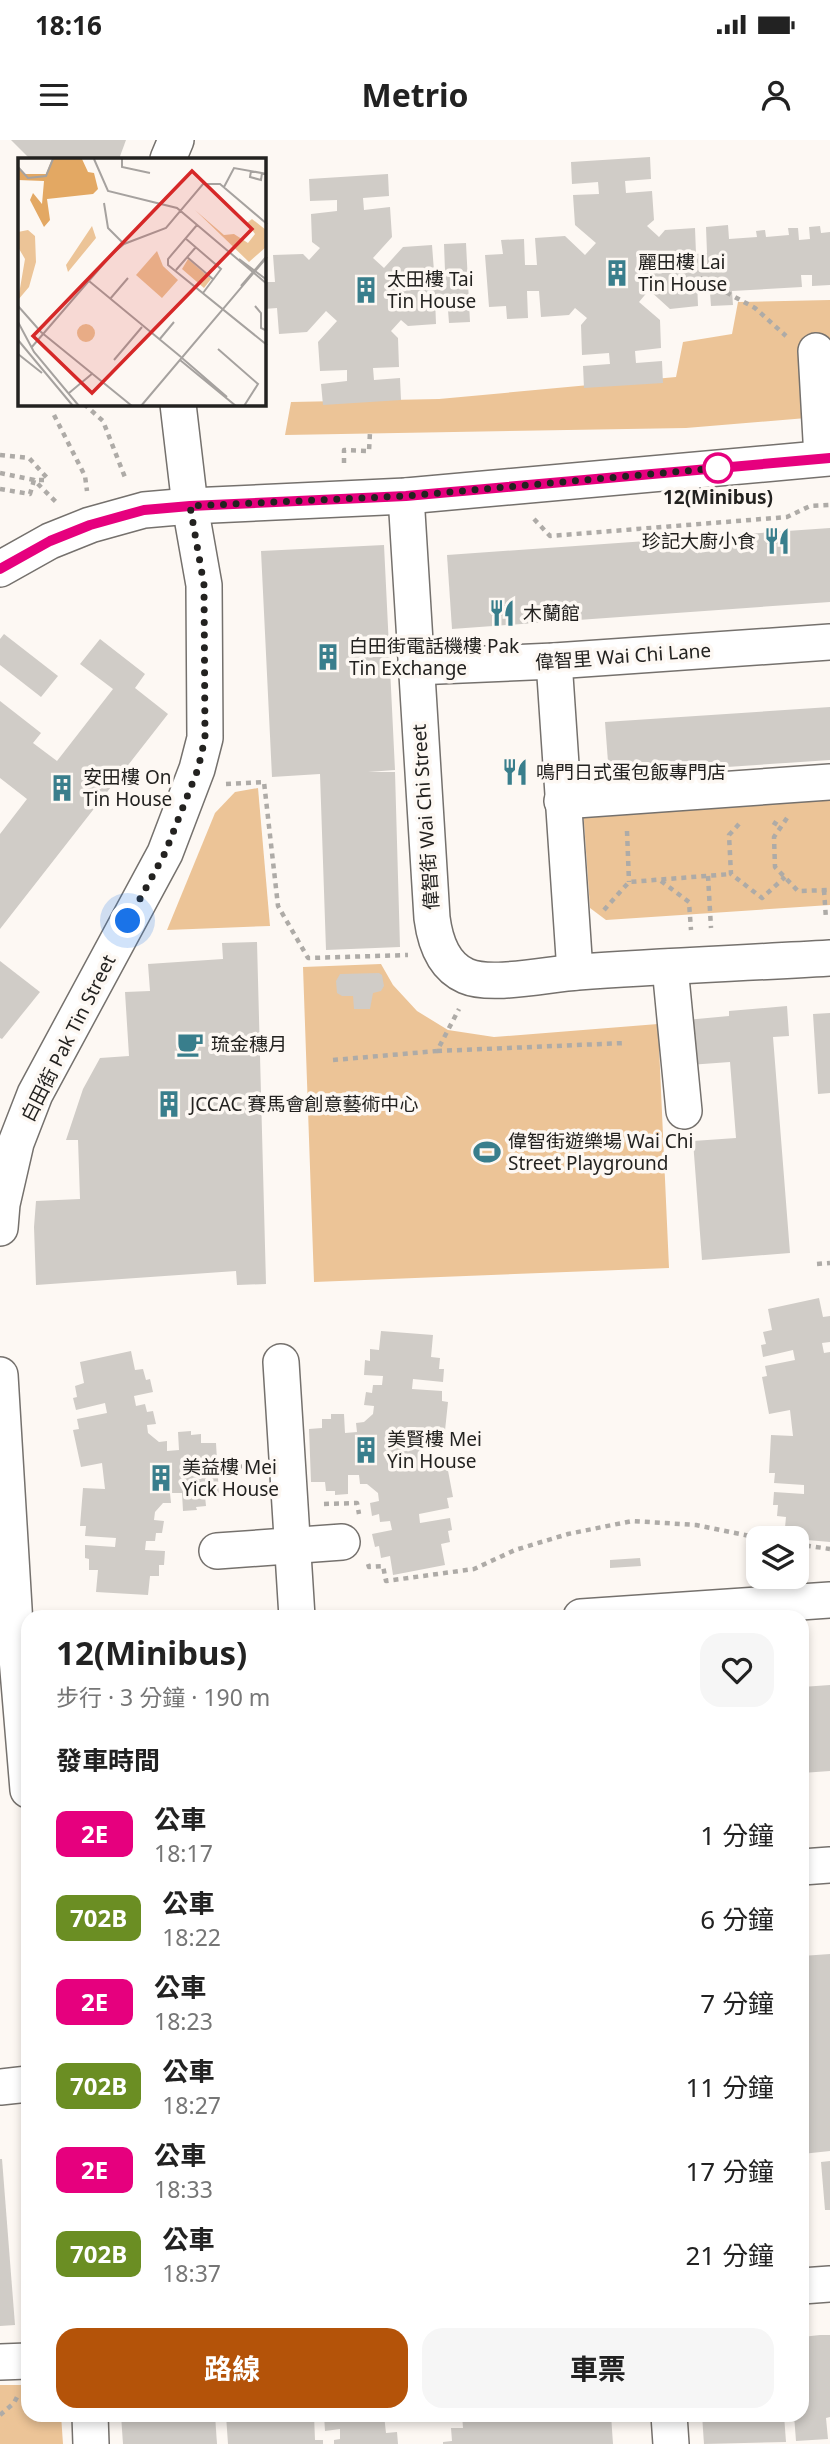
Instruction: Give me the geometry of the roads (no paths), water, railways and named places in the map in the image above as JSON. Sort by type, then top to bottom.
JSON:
[{"type":"street","points":[[168,158],[176,140]]},
{"type":"street","points":[[0,569],[50,541],[90,525],[144,510],[406,496],[826,458],[804,346]]},
{"type":"street","name":"白田街 Pak Tin Street","points":[[0,1228],[8,1143],[165,853],[198,769],[205,738],[204,585],[190,506],[178,406]]},
{"type":"street","name":"偉智街 Wai Chi Street","points":[[406,496],[432,919],[435,941],[447,960],[463,975],[481,981],[575,972],[830,958]]},
{"type":"street","name":"偉智里 Wai Chi Lane","points":[[415,667],[554,661],[830,642]]},
{"type":"street","points":[[554,661],[575,972]]},
{"type":"street","points":[[562,801],[830,782]]},
{"type":"street","points":[[670,967],[684,1111]]},
{"type":"street","points":[[281,1362],[297,1610]]},
{"type":"street","points":[[0,1376],[21,1644]]},
{"type":"street","points":[[217,1551],[356,1537]]},
{"type":"street","points":[[742,1610],[830,1600]]},
{"type":"street","points":[[809,1866],[830,1865]]},
{"type":"street","points":[[0,2087],[21,2085]]},
{"type":"street","points":[[809,2286],[830,2284]]},
{"type":"street","points":[[0,2362],[21,2361]]},
{"type":"street","points":[[90,2422],[91,2444]]},
{"type":"street","points":[[669,2422],[670,2444]]},
{"type":"place","name":"麗田樓 Lai Tin House","points":[[617,273]]},
{"type":"place","name":"太田樓 Tai Tin House","points":[[366,290]]},
{"type":"place","name":"12(Minibus)","points":[[718,468]]},
{"type":"place","name":"珍記大廚小食","points":[[777,541]]},
{"type":"place","name":"木蘭館","points":[[502,613]]},
{"type":"place","name":"白田街電話機樓 Pak Tin Exchange","points":[[328,657]]},
{"type":"place","name":"鳴門日式蛋包飯專門店","points":[[515,772]]},
{"type":"place","name":"安田樓 On Tin House","points":[[62,788]]},
{"type":"place","name":"琉金穗月","points":[[190,1044]]},
{"type":"place","name":"JCCAC 賽馬會創意藝術中心","points":[[169,1104]]},
{"type":"place","name":"偉智街遊樂場 Wai Chi Street Playground","points":[[487,1152]]},
{"type":"place","name":"美賢樓 Mei Yin House","points":[[366,1450]]},
{"type":"place","name":"美益樓 Mei Yick House","points":[[161,1478]]}]
